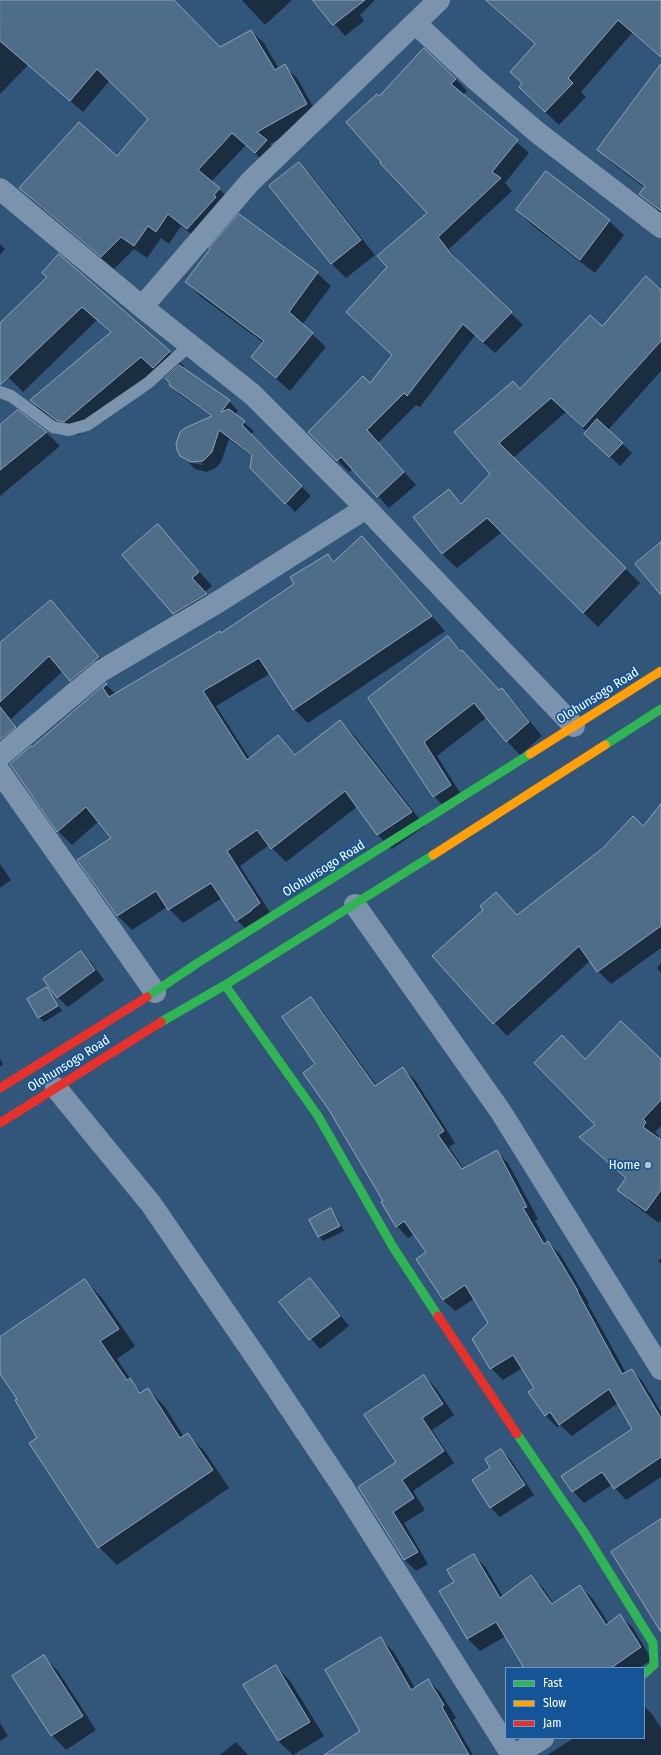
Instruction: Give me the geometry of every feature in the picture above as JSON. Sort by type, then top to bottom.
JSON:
[{"type":"main road","name":"Olohunsogo Road","points":[[0,1088],[155,992],[196,964],[661,671]]},
{"type":"main road","name":"Olohunsogo Road","points":[[0,1123],[168,1018],[225,986],[356,905],[661,709]]},
{"type":"main road","points":[[225,986],[318,1116],[393,1247],[476,1374],[584,1532],[649,1636],[653,1643],[654,1665],[645,1673]]},
{"type":"street","points":[[142,307],[250,182],[439,0]]},
{"type":"street","points":[[415,22],[476,80],[538,133],[661,228]]},
{"type":"street","points":[[0,189],[142,307],[252,394],[366,508],[574,726]]},
{"type":"street","points":[[0,756],[101,671],[218,602],[366,508]]},
{"type":"street","points":[[0,772],[155,992]]},
{"type":"street","points":[[356,905],[501,1112],[658,1358]]},
{"type":"street","points":[[56,1088],[151,1204],[256,1357],[344,1489],[512,1755]]},
{"type":"street","points":[[516,1755],[541,1739]]},
{"type":"lane","points":[[0,392],[11,396],[53,427],[69,430],[87,425],[148,383],[190,345]]},
{"type":"building","points":[[0,0],[174,0],[220,47],[251,30],[275,70],[285,64],[307,104],[257,132],[267,140],[255,153],[232,133],[198,170],[220,188],[214,195],[216,197],[187,229],[168,214],[156,232],[148,226],[134,246],[121,237],[101,257],[19,188],[79,122],[117,156],[148,119],[97,69],[70,101],[0,41]]},
{"type":"building","points":[[313,0],[365,0],[333,25]]},
{"type":"building","points":[[486,0],[661,0],[661,57],[618,20],[568,78],[573,83],[545,112],[519,87],[522,83],[510,72],[535,44]]},
{"type":"building","points":[[424,48],[456,79],[451,84],[518,140],[492,172],[501,178],[438,237],[452,255],[512,312],[483,342],[463,324],[407,396],[404,393],[367,430],[404,472],[377,497],[341,457],[337,461],[308,432],[363,376],[370,383],[392,355],[346,312],[387,267],[377,256],[427,213],[380,163],[381,162],[346,122],[377,94],[379,96]]},
{"type":"building","points":[[661,64],[661,211],[639,194],[645,186],[597,150]]},
{"type":"building","points":[[299,162],[361,240],[331,264],[269,186]]},
{"type":"building","points":[[546,171],[610,220],[580,260],[516,210]]},
{"type":"building","points":[[239,214],[318,272],[289,312],[313,333],[276,378],[251,357],[264,341],[185,282],[210,249],[209,248]]},
{"type":"building","points":[[59,254],[170,351],[153,368],[141,357],[64,422],[56,420],[30,400],[111,332],[82,307],[0,385],[0,323],[47,277],[42,273]]},
{"type":"building","points":[[646,276],[661,290],[661,341],[583,427],[551,398],[499,443],[626,568],[583,613],[487,518],[442,554],[413,517],[449,489],[461,504],[490,474],[454,432],[513,381],[520,389],[590,315],[602,326]]},
{"type":"building","points":[[179,365],[230,400],[221,412],[229,409],[245,421],[242,425],[302,486],[285,504],[250,468],[252,455],[219,430],[212,452],[203,461],[191,462],[180,456],[176,444],[180,432],[185,428],[212,416],[169,385],[170,383],[165,378]]},
{"type":"building","points":[[18,410],[47,432],[0,470],[0,425]]},
{"type":"building","points":[[597,419],[623,443],[609,457],[584,434]]},
{"type":"building","points":[[158,524],[199,572],[192,578],[207,594],[173,614],[122,555]]},
{"type":"building","points":[[362,536],[432,616],[293,710],[259,658],[203,691],[247,760],[278,735],[295,755],[340,720],[412,812],[377,835],[345,791],[271,849],[257,830],[227,851],[260,903],[236,921],[211,883],[168,910],[156,891],[117,916],[77,860],[111,838],[86,807],[57,832],[10,764],[106,683],[107,684],[103,688],[109,697],[220,631],[221,633],[294,584],[290,577],[328,554],[333,562]]},
{"type":"building","points":[[661,542],[661,595],[635,564]]},
{"type":"building","points":[[51,600],[99,657],[70,681],[49,656],[0,702],[0,643]]},
{"type":"building","points":[[448,636],[460,651],[462,650],[499,690],[502,688],[529,722],[506,742],[474,703],[424,742],[451,785],[433,797],[368,698]]},
{"type":"building","points":[[0,707],[16,727],[0,740]]},
{"type":"building","points":[[661,804],[661,926],[597,972],[579,946],[493,1024],[432,956],[483,910],[480,906],[496,892],[517,915],[603,848],[633,816],[643,826]]},
{"type":"building","points":[[81,951],[95,970],[57,998],[43,979]]},
{"type":"building","points":[[47,987],[58,1006],[38,1018],[27,999]]},
{"type":"building","points":[[311,997],[375,1086],[403,1067],[444,1131],[438,1135],[462,1169],[497,1150],[527,1207],[523,1208],[544,1244],[548,1241],[578,1291],[622,1374],[632,1369],[661,1418],[661,1457],[614,1489],[602,1472],[572,1492],[561,1476],[632,1429],[609,1389],[559,1425],[550,1412],[545,1416],[528,1392],[534,1388],[513,1355],[490,1369],[472,1339],[488,1323],[465,1285],[443,1300],[416,1259],[426,1252],[404,1221],[396,1227],[381,1202],[383,1201],[329,1110],[303,1073],[315,1064],[282,1017]]},
{"type":"building","points":[[621,1021],[661,1059],[661,1100],[643,1119],[646,1122],[643,1127],[661,1140],[661,1190],[646,1211],[617,1190],[626,1178],[579,1137],[595,1125],[534,1063],[562,1035],[585,1059]]},
{"type":"building","points":[[331,1208],[340,1226],[318,1237],[309,1220]]},
{"type":"building","points":[[310,1278],[340,1316],[309,1340],[279,1302]]},
{"type":"building","points":[[85,1279],[119,1329],[100,1341],[127,1380],[130,1378],[140,1393],[148,1388],[180,1438],[188,1433],[213,1470],[98,1548],[29,1443],[37,1438],[15,1400],[17,1399],[0,1374],[0,1337]]},
{"type":"building","points":[[424,1375],[443,1404],[422,1418],[444,1451],[402,1480],[414,1498],[393,1512],[418,1552],[404,1560],[358,1487],[396,1462],[364,1415]]},
{"type":"building","points":[[501,1449],[525,1485],[490,1508],[472,1480],[490,1468],[485,1459]]},
{"type":"building","points":[[661,1519],[661,1632],[611,1552]]},
{"type":"building","points":[[474,1554],[500,1598],[531,1575],[552,1604],[580,1585],[606,1625],[620,1614],[641,1647],[612,1667],[523,1667],[496,1622],[467,1639],[439,1591],[454,1582],[447,1570]]},
{"type":"building","points":[[381,1637],[411,1690],[428,1679],[444,1705],[442,1707],[469,1755],[324,1755],[360,1731],[325,1670]]},
{"type":"building","points":[[44,1655],[83,1716],[51,1736],[12,1676]]},
{"type":"building","points":[[276,1665],[310,1722],[278,1741],[243,1685]]},
{"type":"traffic: fast","points":[[605,745],[661,709]]},
{"type":"traffic: fast","points":[[147,997],[196,964],[530,754]]},
{"type":"traffic: fast","points":[[161,1022],[225,985],[433,855]]},
{"type":"traffic: fast","points":[[225,985],[318,1116],[393,1247],[438,1316]]},
{"type":"traffic: fast","points":[[517,1434],[584,1532],[653,1643],[654,1665],[645,1673]]},
{"type":"traffic: slow","points":[[530,754],[661,671]]},
{"type":"traffic: slow","points":[[433,855],[605,745]]},
{"type":"traffic: jam","points":[[0,1088],[147,997]]},
{"type":"traffic: jam","points":[[0,1123],[161,1022]]},
{"type":"traffic: jam","points":[[438,1316],[517,1434]]},
{"type":"place","name":"Home","points":[[648,1165]]}]
